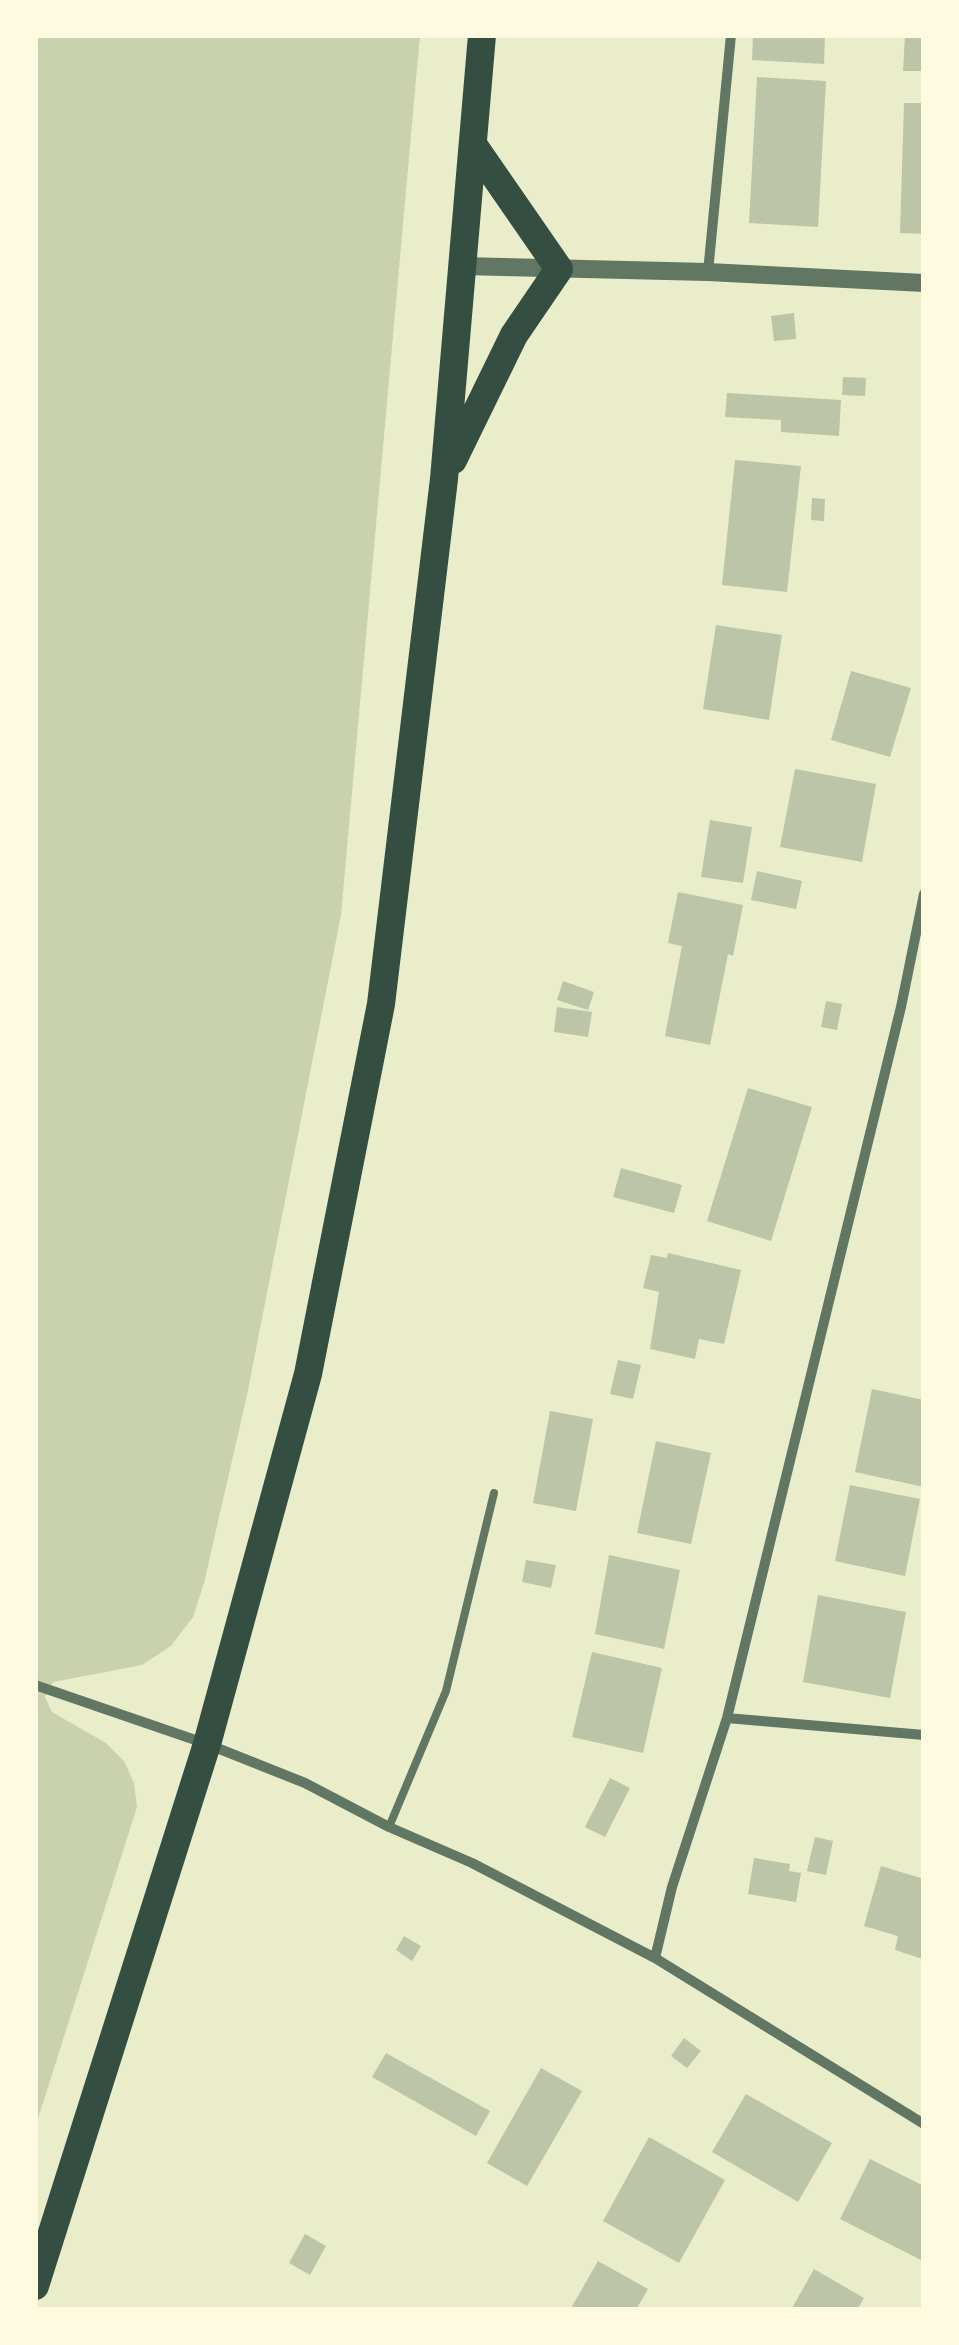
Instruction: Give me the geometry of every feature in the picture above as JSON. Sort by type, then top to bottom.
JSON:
[{"type":"highway","points":[[35,2286],[208,1744],[308,1374],[381,1004],[444,479],[482,35]]},
{"type":"highway","points":[[444,479],[514,335],[560,269],[474,146]]},
{"type":"street","points":[[708,272],[732,35]]},
{"type":"street","points":[[462,266],[708,272],[924,283]]},
{"type":"street","points":[[655,1958],[672,1887],[727,1718],[864,1162],[924,894]]},
{"type":"street","points":[[35,1685],[208,1744],[305,1783],[389,1827],[472,1863],[655,1958],[924,2124]]},
{"type":"street","points":[[727,1718],[924,1735]]},
{"type":"lane","points":[[389,1827],[446,1691],[494,1493]]},
{"type":"green space","points":[[35,35],[420,35],[341,915],[247,1395],[193,1617],[171,1646],[142,1665],[53,1682],[45,1697],[52,1712],[106,1743],[124,1761],[134,1783],[137,1807],[35,2128]]},
{"type":"building","points":[[753,35],[825,35],[824,64],[752,60]]},
{"type":"building","points":[[905,35],[924,35],[924,71],[903,71]]},
{"type":"building","points":[[757,77],[826,81],[818,227],[749,223]]},
{"type":"building","points":[[904,103],[924,103],[924,234],[900,233]]},
{"type":"building","points":[[794,313],[796,339],[774,341],[771,316]]},
{"type":"building","points":[[843,377],[866,378],[865,396],[842,395]]},
{"type":"building","points":[[727,393],[841,400],[839,436],[781,432],[781,420],[725,417]]},
{"type":"building","points":[[735,460],[801,466],[787,592],[722,585]]},
{"type":"building","points":[[812,498],[825,499],[824,521],[811,520]]},
{"type":"building","points":[[716,625],[782,635],[769,720],[703,709]]},
{"type":"building","points":[[851,671],[911,688],[890,757],[831,740]]},
{"type":"building","points":[[795,769],[876,784],[862,862],[780,847]]},
{"type":"building","points":[[710,820],[752,827],[743,883],[701,877]]},
{"type":"building","points":[[757,871],[802,881],[796,909],[751,900]]},
{"type":"building","points":[[678,892],[743,905],[733,956],[728,954],[710,1045],[665,1036],[682,946],[668,943]]},
{"type":"building","points":[[563,981],[594,992],[588,1010],[557,1000]]},
{"type":"building","points":[[826,1001],[842,1004],[837,1030],[821,1027]]},
{"type":"building","points":[[557,1007],[592,1012],[588,1037],[554,1032]]},
{"type":"building","points":[[748,1088],[812,1107],[771,1241],[707,1221]]},
{"type":"building","points":[[621,1168],[682,1185],[674,1213],[613,1197]]},
{"type":"building","points":[[668,1253],[741,1270],[724,1344],[699,1339],[695,1359],[650,1349],[659,1292],[643,1288],[651,1255],[667,1258]]},
{"type":"building","points":[[618,1360],[641,1365],[633,1399],[610,1394]]},
{"type":"building","points":[[872,1389],[924,1400],[924,1487],[855,1472]]},
{"type":"building","points":[[550,1411],[593,1419],[576,1511],[533,1503]]},
{"type":"building","points":[[656,1441],[711,1453],[691,1544],[637,1533]]},
{"type":"building","points":[[850,1485],[920,1499],[905,1576],[835,1561]]},
{"type":"building","points":[[609,1555],[680,1570],[664,1649],[595,1634]]},
{"type":"building","points":[[526,1560],[556,1565],[551,1588],[522,1582]]},
{"type":"building","points":[[818,1595],[906,1612],[890,1698],[803,1682]]},
{"type":"building","points":[[592,1652],[662,1668],[643,1753],[572,1737]]},
{"type":"building","points":[[610,1778],[630,1788],[605,1837],[585,1827]]},
{"type":"building","points":[[815,1837],[833,1841],[826,1875],[807,1871]]},
{"type":"building","points":[[754,1858],[790,1864],[789,1871],[801,1873],[796,1902],[748,1894]]},
{"type":"building","points":[[881,1866],[924,1879],[923,1959],[895,1950],[898,1936],[864,1926]]},
{"type":"building","points":[[404,1936],[421,1946],[412,1961],[396,1950]]},
{"type":"building","points":[[684,2038],[701,2051],[687,2068],[671,2056]]},
{"type":"building","points":[[386,2053],[490,2111],[476,2136],[372,2077]]},
{"type":"building","points":[[541,2068],[582,2091],[527,2186],[487,2163]]},
{"type":"building","points":[[746,2094],[832,2143],[798,2202],[712,2152]]},
{"type":"building","points":[[649,2137],[725,2180],[679,2263],[603,2221]]},
{"type":"building","points":[[870,2159],[924,2186],[923,2261],[840,2219]]},
{"type":"building","points":[[305,2234],[326,2246],[310,2275],[289,2263]]},
{"type":"building","points":[[598,2261],[648,2289],[636,2310],[570,2310]]},
{"type":"building","points":[[814,2269],[864,2298],[857,2310],[791,2310]]}]
